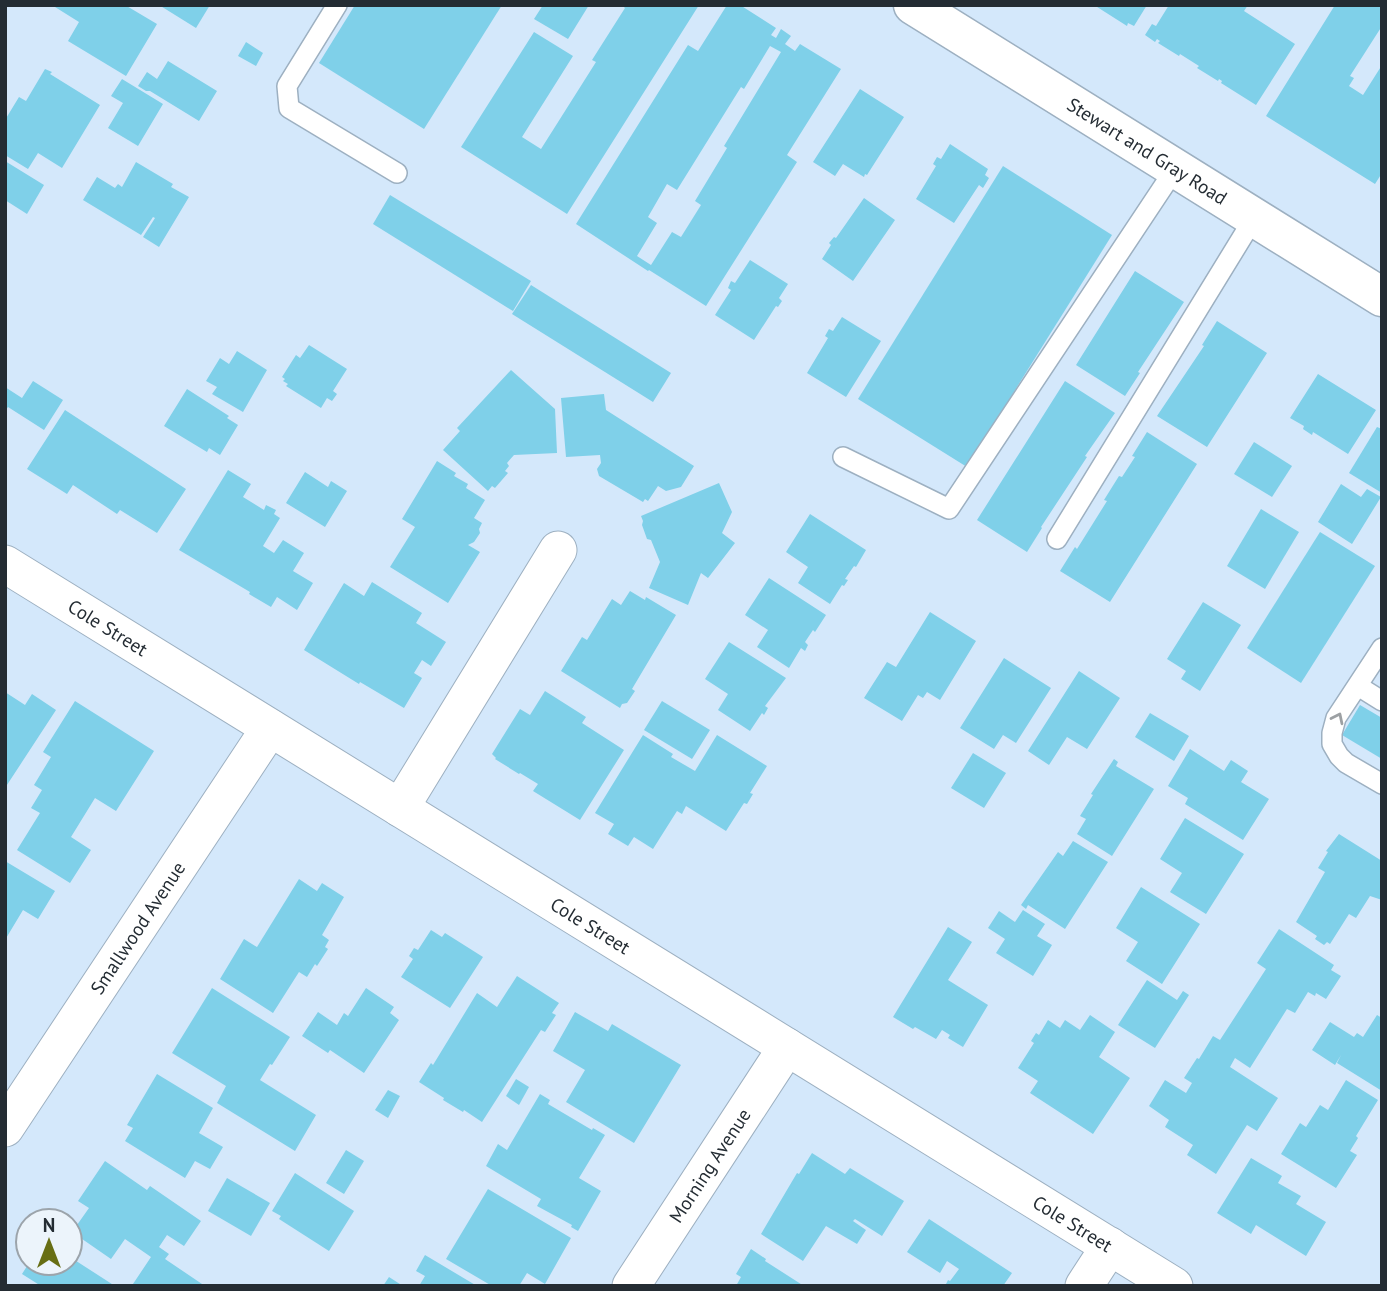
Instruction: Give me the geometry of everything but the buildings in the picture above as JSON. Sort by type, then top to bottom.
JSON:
[{"type":"main road","name":"Stewart and Gray Road","points":[[913,5],[1382,298]]},
{"type":"street","points":[[400,807],[558,550]]},
{"type":"street","name":"Cole Street","points":[[5,564],[1174,1286]]},
{"type":"street","name":"Smallwood Avenue","points":[[5,1128],[270,728]]},
{"type":"street","name":"Morning Avenue","points":[[632,1286],[787,1046]]},
{"type":"street","points":[[1084,1286],[1110,1246]]},
{"type":"lane","points":[[337,5],[287,86],[289,108],[397,173]]},
{"type":"lane","points":[[843,457],[949,509],[1175,169]]},
{"type":"lane","points":[[1056,539],[1254,218]]},
{"type":"lane","points":[[1382,648],[1336,718],[1332,733],[1332,744],[1339,756],[1382,784]]},
{"type":"lane","points":[[1358,686],[1382,701]]}]
